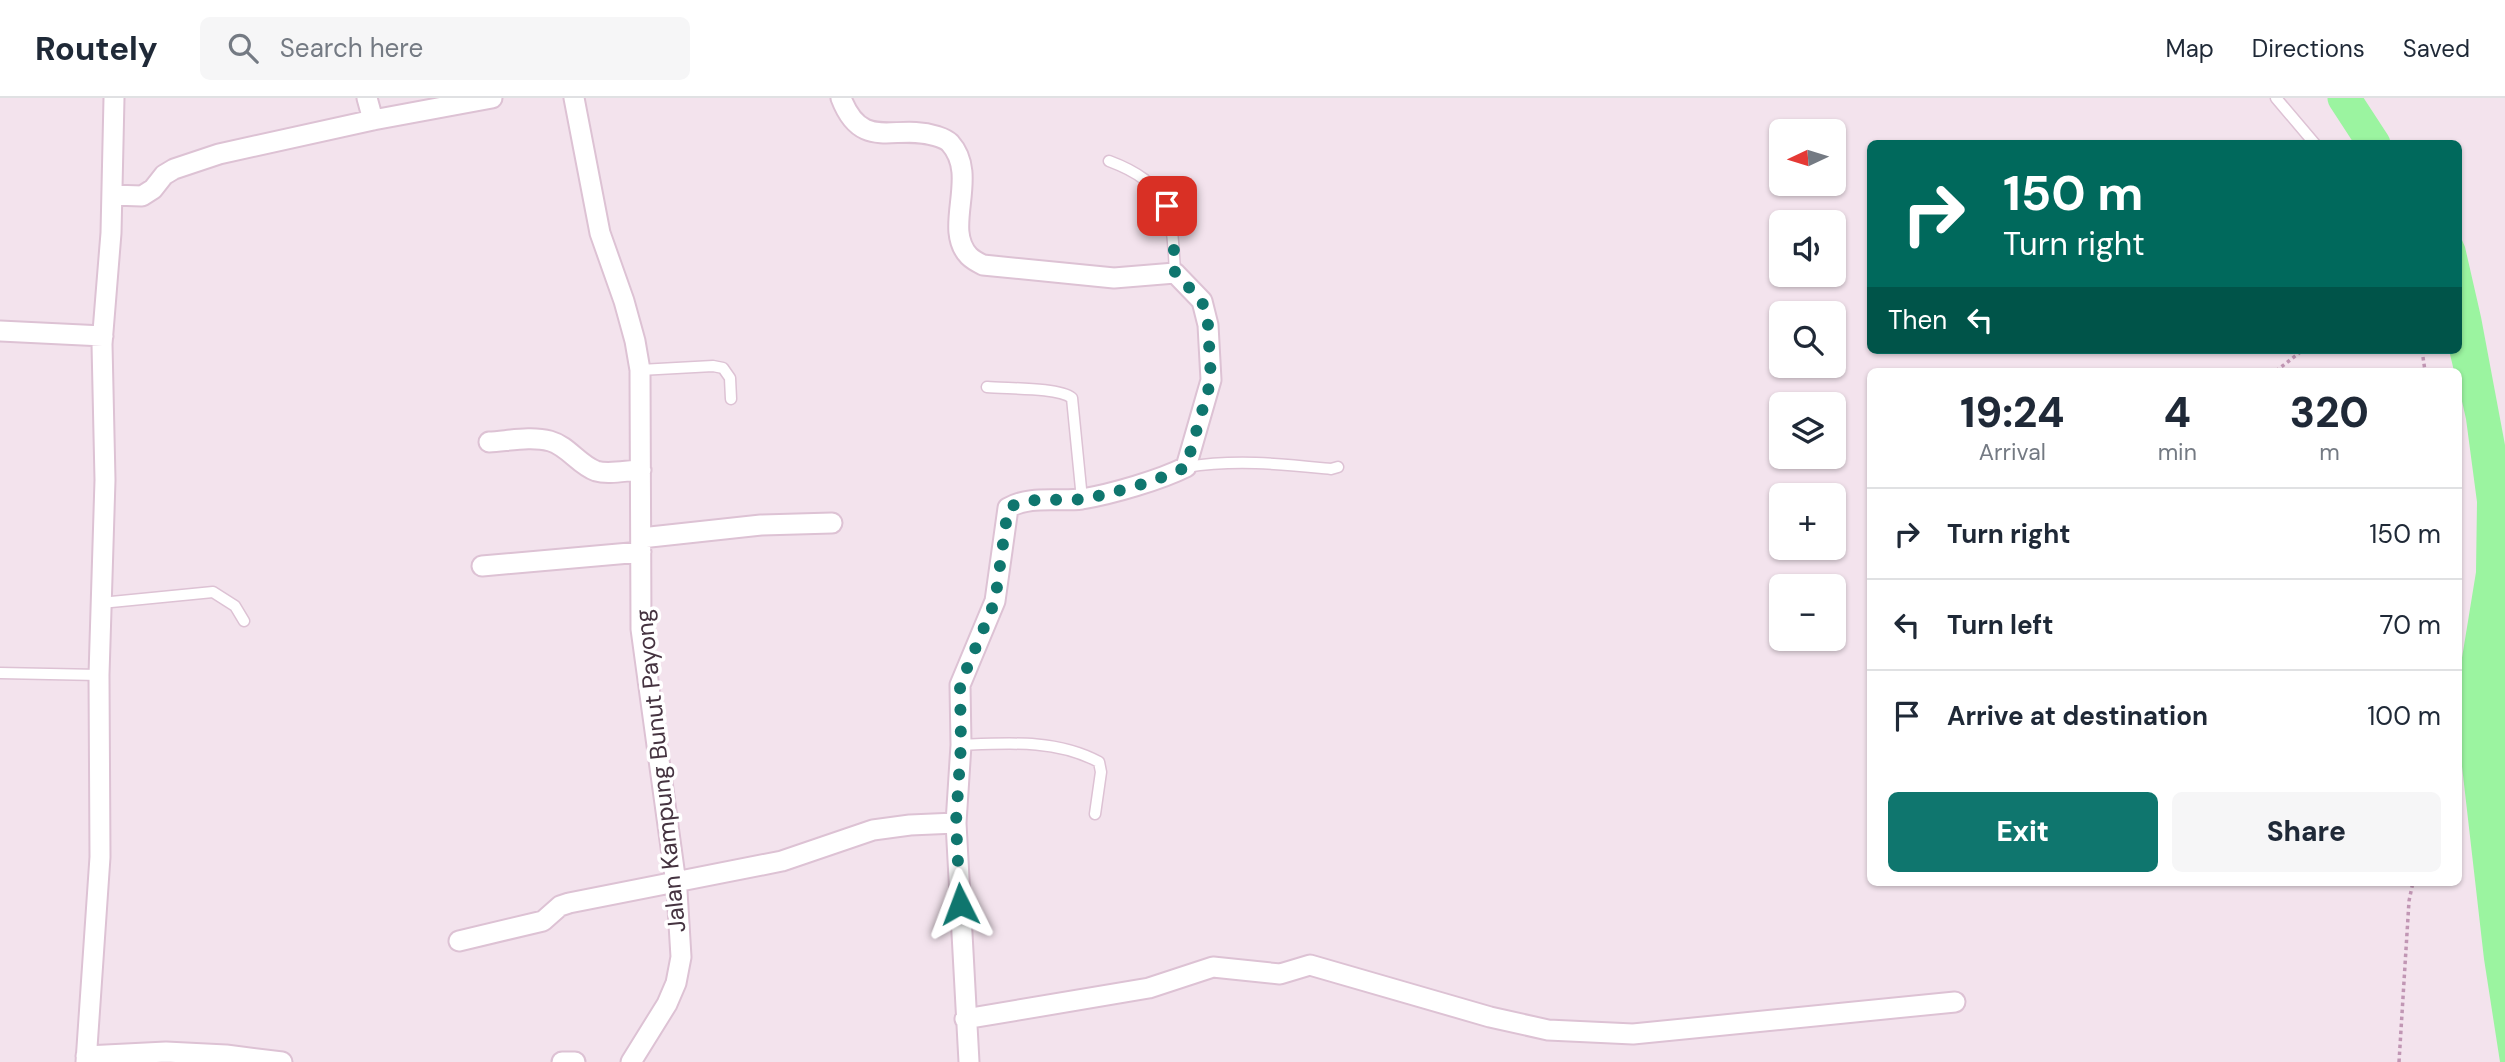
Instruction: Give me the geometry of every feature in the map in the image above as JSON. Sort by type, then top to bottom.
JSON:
[{"type":"street","points":[[114,98],[111,233],[103,336],[105,480],[99,675],[100,857],[86,1059],[166,1052],[282,1062]]},
{"type":"street","points":[[367,98],[373,120]]},
{"type":"street","points":[[112,195],[142,196],[174,169],[219,154],[373,120],[492,98]]},
{"type":"street","name":"Jalan Kampung Bunut Payong","points":[[574,98],[600,233],[624,301],[640,370],[641,629],[676,883],[681,957],[676,983],[667,1004],[631,1062]]},
{"type":"street","points":[[841,98],[852,120],[869,132],[931,135],[948,140],[960,155],[964,180],[959,226],[962,246],[983,265],[1114,278],[1175,273],[1202,301],[1208,325],[1211,380],[1186,467],[1168,476],[1082,499],[1019,501],[1008,508],[995,601],[960,685],[961,745],[956,822],[969,1062]]},
{"type":"street","points":[[0,331],[103,336]]},
{"type":"street","points":[[489,442],[548,440],[560,444],[594,470],[641,470]]},
{"type":"street","points":[[482,566],[641,545],[761,525],[832,523]]},
{"type":"street","points":[[459,941],[543,921],[560,906],[782,861],[873,830],[956,822]]},
{"type":"street","points":[[965,1019],[1149,988],[1213,967],[1280,974],[1310,965],[1490,1017],[1548,1030],[1633,1034],[1955,1002]]},
{"type":"street","points":[[562,1062],[575,1062]]},
{"type":"lane","points":[[2276,98],[2312,140]]},
{"type":"lane","points":[[1110,162],[1132,170],[1154,187],[1167,206],[1173,231],[1175,273]]},
{"type":"lane","points":[[640,370],[713,366],[723,368],[730,378],[731,399]]},
{"type":"lane","points":[[987,387],[1055,392],[1072,398],[1082,499]]},
{"type":"lane","points":[[1186,467],[1220,462],[1258,462],[1331,469],[1338,467]]},
{"type":"lane","points":[[101,603],[213,592],[235,606],[244,621]]},
{"type":"lane","points":[[0,673],[99,675]]},
{"type":"lane","points":[[961,745],[1023,742],[1080,752],[1099,762],[1101,772],[1095,814]]},
{"type":"path","points":[[2280,368],[2298,354]]},
{"type":"path","points":[[2399,1062],[2412,886]]},
{"type":"shaded area","points":[[2462,240],[2481,317],[2505,445],[2505,1062],[2500,1062],[2484,959],[2462,766],[2462,658],[2476,572],[2477,502],[2462,401],[2462,368],[2453,368],[2450,354],[2462,354]]},
{"type":"waterway","points":[[2344,98],[2371,140]]},
{"type":"route","points":[[960,904],[956,822],[961,745],[960,685],[995,601],[1008,508],[1019,501],[1082,499],[1168,476],[1186,467],[1211,380],[1208,325],[1202,301],[1175,273],[1173,231],[1167,206]]}]
